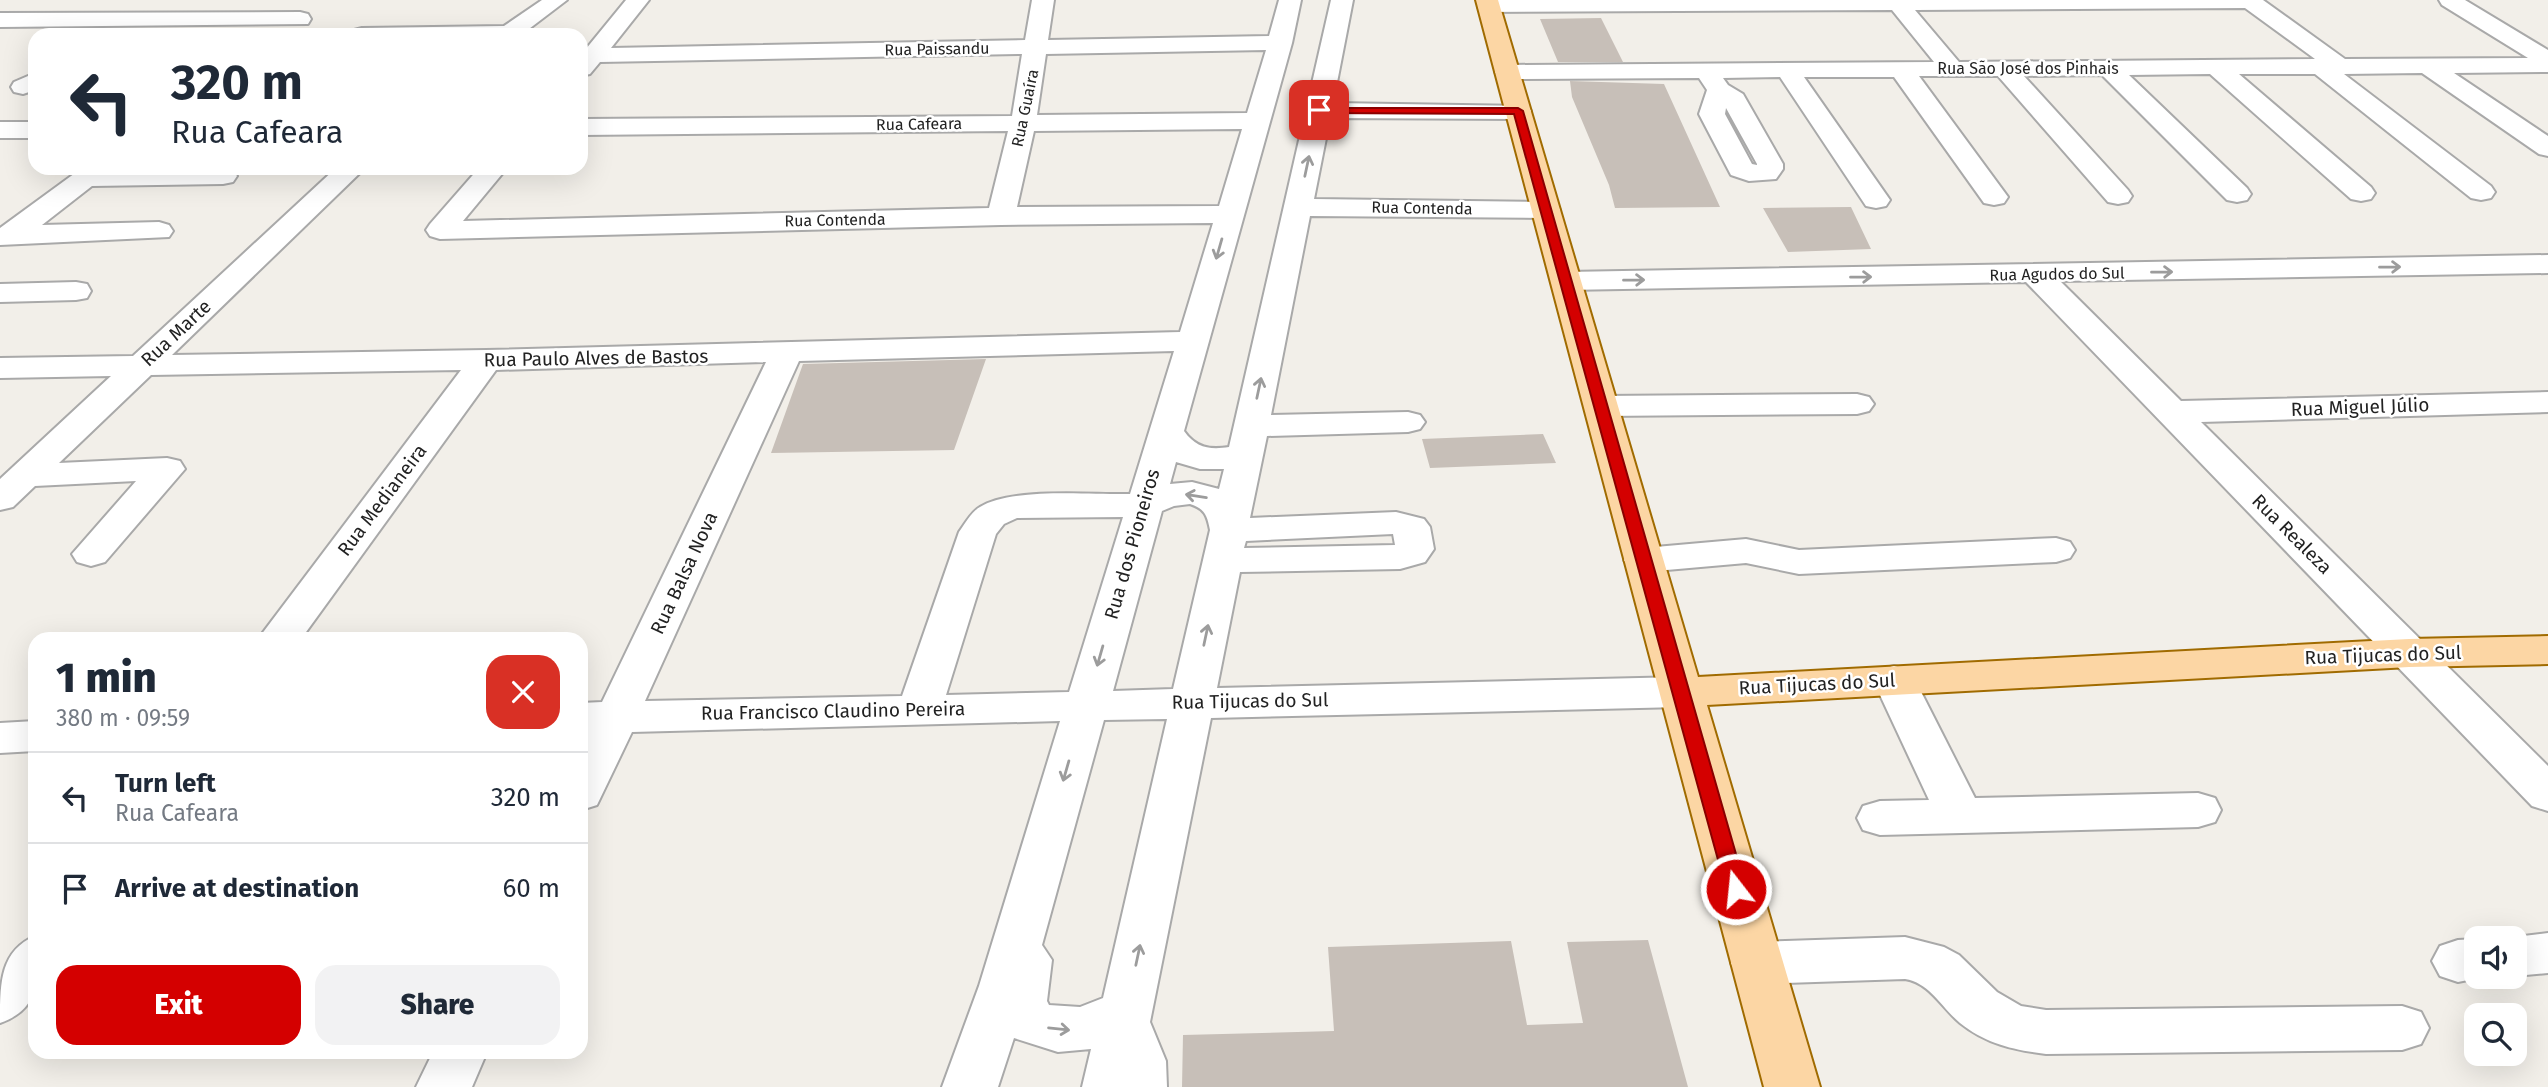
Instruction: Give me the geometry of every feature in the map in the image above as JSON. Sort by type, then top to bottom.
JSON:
[{"type":"main road","points":[[1488,3],[1791,1087]]},
{"type":"main road","name":"Rua Tijucas do Sul","points":[[1681,692],[2409,653],[2548,650]]},
{"type":"street","points":[[516,28],[556,0]]},
{"type":"street","points":[[588,62],[638,0]]},
{"type":"street","name":"Rua Guaíra","points":[[1001,216],[1038,47],[1043,0]]},
{"type":"street","name":"Rua dos Pioneiros","points":[[970,1087],[995,1021],[1257,121],[1299,32],[1281,31],[1290,0]]},
{"type":"street","points":[[1299,32],[1325,16],[1334,0]]},
{"type":"street","points":[[1110,1087],[1342,0]]},
{"type":"street","points":[[1488,3],[2249,0],[2482,192]]},
{"type":"street","points":[[2450,0],[2545,66]]},
{"type":"street","points":[[1896,2],[1952,68]]},
{"type":"street","points":[[0,20],[308,13],[288,28]]},
{"type":"street","points":[[120,28],[134,19]]},
{"type":"street","name":"Rua Paissandu","points":[[588,63],[1038,47],[1299,32]]},
{"type":"street","points":[[2428,66],[2548,148]]},
{"type":"street","name":"Rua São José dos Pinhais","points":[[1507,72],[1713,80],[1787,70],[2545,66]]},
{"type":"street","points":[[2216,67],[2361,193]]},
{"type":"street","points":[[2108,68],[2237,194]]},
{"type":"street","points":[[1901,69],[1994,197]]},
{"type":"street","points":[[2005,69],[2118,195]]},
{"type":"street","points":[[1787,70],[1876,200]]},
{"type":"street","points":[[1319,110],[1518,111]]},
{"type":"street","name":"Rua Cafeara","points":[[588,128],[1257,121]]},
{"type":"street","points":[[0,130],[28,130]]},
{"type":"street","points":[[5,238],[90,175]]},
{"type":"street","points":[[180,175],[223,176]]},
{"type":"street","name":"Rua Marte","points":[[0,499],[345,175]]},
{"type":"street","name":"Rua Contenda","points":[[488,175],[440,230],[1001,216],[1230,214]]},
{"type":"street","points":[[0,207],[47,207]]},
{"type":"street","name":"Rua Contenda","points":[[1298,207],[1546,209]]},
{"type":"street","points":[[5,238],[159,231]]},
{"type":"street","name":"Rua Agudos do Sul","points":[[1566,281],[2548,264]]},
{"type":"street","name":"Rua Realeza","points":[[2035,274],[2548,794]]},
{"type":"street","points":[[0,293],[76,291]]},
{"type":"street","name":"Rua Paulo Alves de Bastos","points":[[0,368],[786,354],[1192,341]]},
{"type":"street","name":"Rua Balsa Nova","points":[[588,763],[599,717],[786,354]]},
{"type":"street","name":"Rua Medianeira","points":[[284,632],[486,360]]},
{"type":"street","name":"Rua Miguel Júlio","points":[[2172,412],[2548,402]]},
{"type":"street","points":[[1601,406],[1857,404]]},
{"type":"street","points":[[1166,430],[1172,443],[1183,453],[1202,460],[1225,460],[1248,440],[1408,422]]},
{"type":"street","points":[[27,475],[167,469],[91,554]]},
{"type":"street","points":[[921,709],[927,681],[978,532],[991,516],[1010,507],[1144,505],[1167,495],[1192,493],[1215,500],[1226,513],[1226,545]]},
{"type":"street","points":[[1644,560],[1746,551],[1799,562],[2056,550]]},
{"type":"street","points":[[1894,680],[1960,816]]},
{"type":"street","name":"Rua Tijucas do Sul","points":[[1085,705],[1681,692]]},
{"type":"street","name":"Rua Francisco Claudino Pereira","points":[[599,717],[1085,705]]},
{"type":"street","points":[[0,738],[28,736]]},
{"type":"street","points":[[1880,818],[2198,810]]},
{"type":"street","points":[[1039,864],[1020,1003],[1031,1022],[1057,1031],[1090,1028],[1125,1016]]},
{"type":"street","points":[[2527,955],[2548,953]]},
{"type":"street","points":[[1757,963],[1905,958],[1926,962],[1941,970],[1978,1007],[2010,1027],[2046,1032],[2402,1028]]},
{"type":"street","points":[[0,1001],[28,965]]},
{"type":"street","points":[[1125,1016],[1139,1061],[1139,1087]]},
{"type":"street","points":[[977,1087],[995,1021]]},
{"type":"street","points":[[444,1087],[457,1059]]},
{"type":"building","points":[[1601,18],[1623,62],[1558,62],[1540,19]]},
{"type":"building","points":[[1570,81],[1664,84],[1720,207],[1615,208],[1609,185],[1572,97]]},
{"type":"building","points":[[1851,207],[1871,249],[1788,252],[1763,208]]},
{"type":"building","points":[[986,359],[954,450],[771,453],[803,364]]},
{"type":"building","points":[[1543,434],[1556,463],[1430,468],[1422,439]]},
{"type":"building","points":[[1648,940],[1688,1087],[1182,1087],[1183,1035],[1334,1031],[1328,947],[1511,941],[1527,1025],[1583,1023],[1567,942]]},
{"type":"route","points":[[1319,110],[1518,111],[1736,889]]}]
